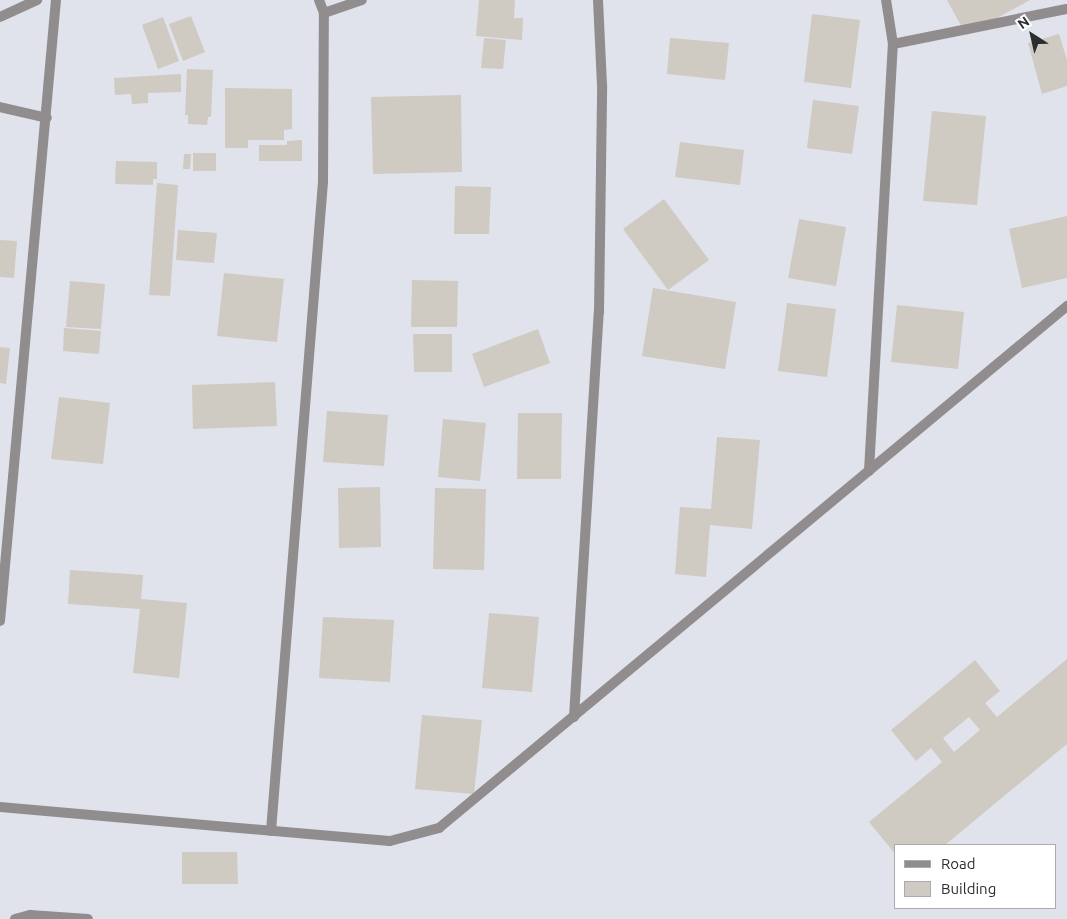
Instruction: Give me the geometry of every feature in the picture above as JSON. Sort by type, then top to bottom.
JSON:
[{"type":"street","points":[[0,17],[37,0]]},
{"type":"street","points":[[0,621],[47,118],[56,0]]},
{"type":"street","points":[[270,831],[322,182],[324,13],[319,0]]},
{"type":"street","points":[[324,13],[362,0]]},
{"type":"street","points":[[574,717],[599,312],[602,85],[598,0]]},
{"type":"street","points":[[869,471],[893,44],[886,0]]},
{"type":"street","points":[[893,44],[1067,9]]},
{"type":"street","points":[[0,107],[47,118]]},
{"type":"street","points":[[0,808],[390,841],[439,828],[1067,306]]},
{"type":"street","points":[[15,919],[30,915],[88,919]]},
{"type":"building","points":[[479,0],[515,0],[514,18],[523,18],[522,40],[476,36]]},
{"type":"building","points":[[947,0],[1030,0],[966,35]]},
{"type":"building","points":[[812,14],[860,20],[851,88],[804,82]]},
{"type":"building","points":[[191,16],[205,52],[183,61],[169,24]]},
{"type":"building","points":[[163,17],[179,61],[158,69],[142,25]]},
{"type":"building","points":[[1059,34],[1067,60],[1067,86],[1042,94],[1028,43]]},
{"type":"building","points":[[484,38],[506,40],[503,69],[481,68]]},
{"type":"building","points":[[670,38],[729,43],[725,80],[667,74]]},
{"type":"building","points":[[187,69],[213,70],[211,117],[208,117],[207,125],[188,124],[188,115],[185,115]]},
{"type":"building","points":[[181,74],[181,92],[148,93],[148,103],[132,104],[131,94],[115,95],[114,78]]},
{"type":"building","points":[[225,88],[292,89],[292,129],[284,130],[284,140],[248,140],[248,148],[225,148]]},
{"type":"building","points":[[461,95],[462,172],[373,174],[371,97]]},
{"type":"building","points":[[813,100],[859,106],[852,154],[807,148]]},
{"type":"building","points":[[932,111],[986,116],[977,205],[923,201]]},
{"type":"building","points":[[302,140],[302,161],[259,161],[259,145],[287,145],[287,141]]},
{"type":"building","points":[[680,142],[744,150],[740,185],[675,177]]},
{"type":"building","points":[[193,153],[216,153],[216,171],[193,171]]},
{"type":"building","points":[[184,154],[191,154],[190,169],[183,169]]},
{"type":"building","points":[[116,161],[157,162],[157,179],[153,179],[153,185],[115,184]]},
{"type":"building","points":[[157,183],[178,185],[170,296],[149,295]]},
{"type":"building","points":[[455,186],[491,187],[489,234],[454,234]]},
{"type":"building","points":[[664,199],[709,260],[668,290],[623,229]]},
{"type":"building","points":[[1067,216],[1067,278],[1022,288],[1009,229]]},
{"type":"building","points":[[799,219],[846,227],[836,286],[788,278]]},
{"type":"building","points":[[178,230],[217,233],[214,263],[176,260]]},
{"type":"building","points":[[0,240],[17,241],[14,278],[0,277]]},
{"type":"building","points":[[224,273],[284,279],[277,342],[217,336]]},
{"type":"building","points":[[412,280],[458,281],[457,327],[411,327]]},
{"type":"building","points":[[70,281],[105,284],[101,329],[66,327]]},
{"type":"building","points":[[653,288],[736,302],[725,369],[642,356]]},
{"type":"building","points":[[787,303],[836,309],[827,377],[778,371]]},
{"type":"building","points":[[897,305],[964,312],[958,369],[891,362]]},
{"type":"building","points":[[64,328],[101,331],[99,354],[63,351]]},
{"type":"building","points":[[538,329],[550,363],[484,387],[472,354]]},
{"type":"building","points":[[413,334],[452,334],[452,372],[414,372]]},
{"type":"building","points":[[0,347],[10,348],[6,384],[0,383]]},
{"type":"building","points":[[275,382],[277,426],[193,429],[192,385]]},
{"type":"building","points":[[59,397],[110,403],[103,464],[51,459]]},
{"type":"building","points":[[327,411],[388,415],[384,466],[323,462]]},
{"type":"building","points":[[518,413],[562,413],[561,479],[517,479]]},
{"type":"building","points":[[443,419],[486,423],[480,481],[438,477]]},
{"type":"building","points":[[717,437],[760,440],[752,529],[710,525],[706,577],[675,574],[680,507],[711,509]]},
{"type":"building","points":[[380,487],[381,547],[339,548],[338,488]]},
{"type":"building","points":[[435,488],[486,489],[484,570],[433,569]]},
{"type":"building","points":[[70,570],[143,575],[141,599],[187,603],[179,678],[133,673],[140,609],[68,604]]},
{"type":"building","points":[[489,613],[539,617],[532,692],[482,688]]},
{"type":"building","points":[[323,617],[394,620],[390,682],[319,678]]},
{"type":"building","points":[[1067,659],[1067,744],[946,844],[894,844],[894,853],[869,822],[942,762],[931,748],[916,761],[891,730],[975,660],[1000,691],[985,703],[997,717]],"holes":[[[969,717],[980,730],[954,752],[943,738]]]},
{"type":"building","points":[[422,715],[482,720],[474,794],[415,789]]},
{"type":"building","points":[[182,852],[237,852],[238,884],[182,884]]}]
